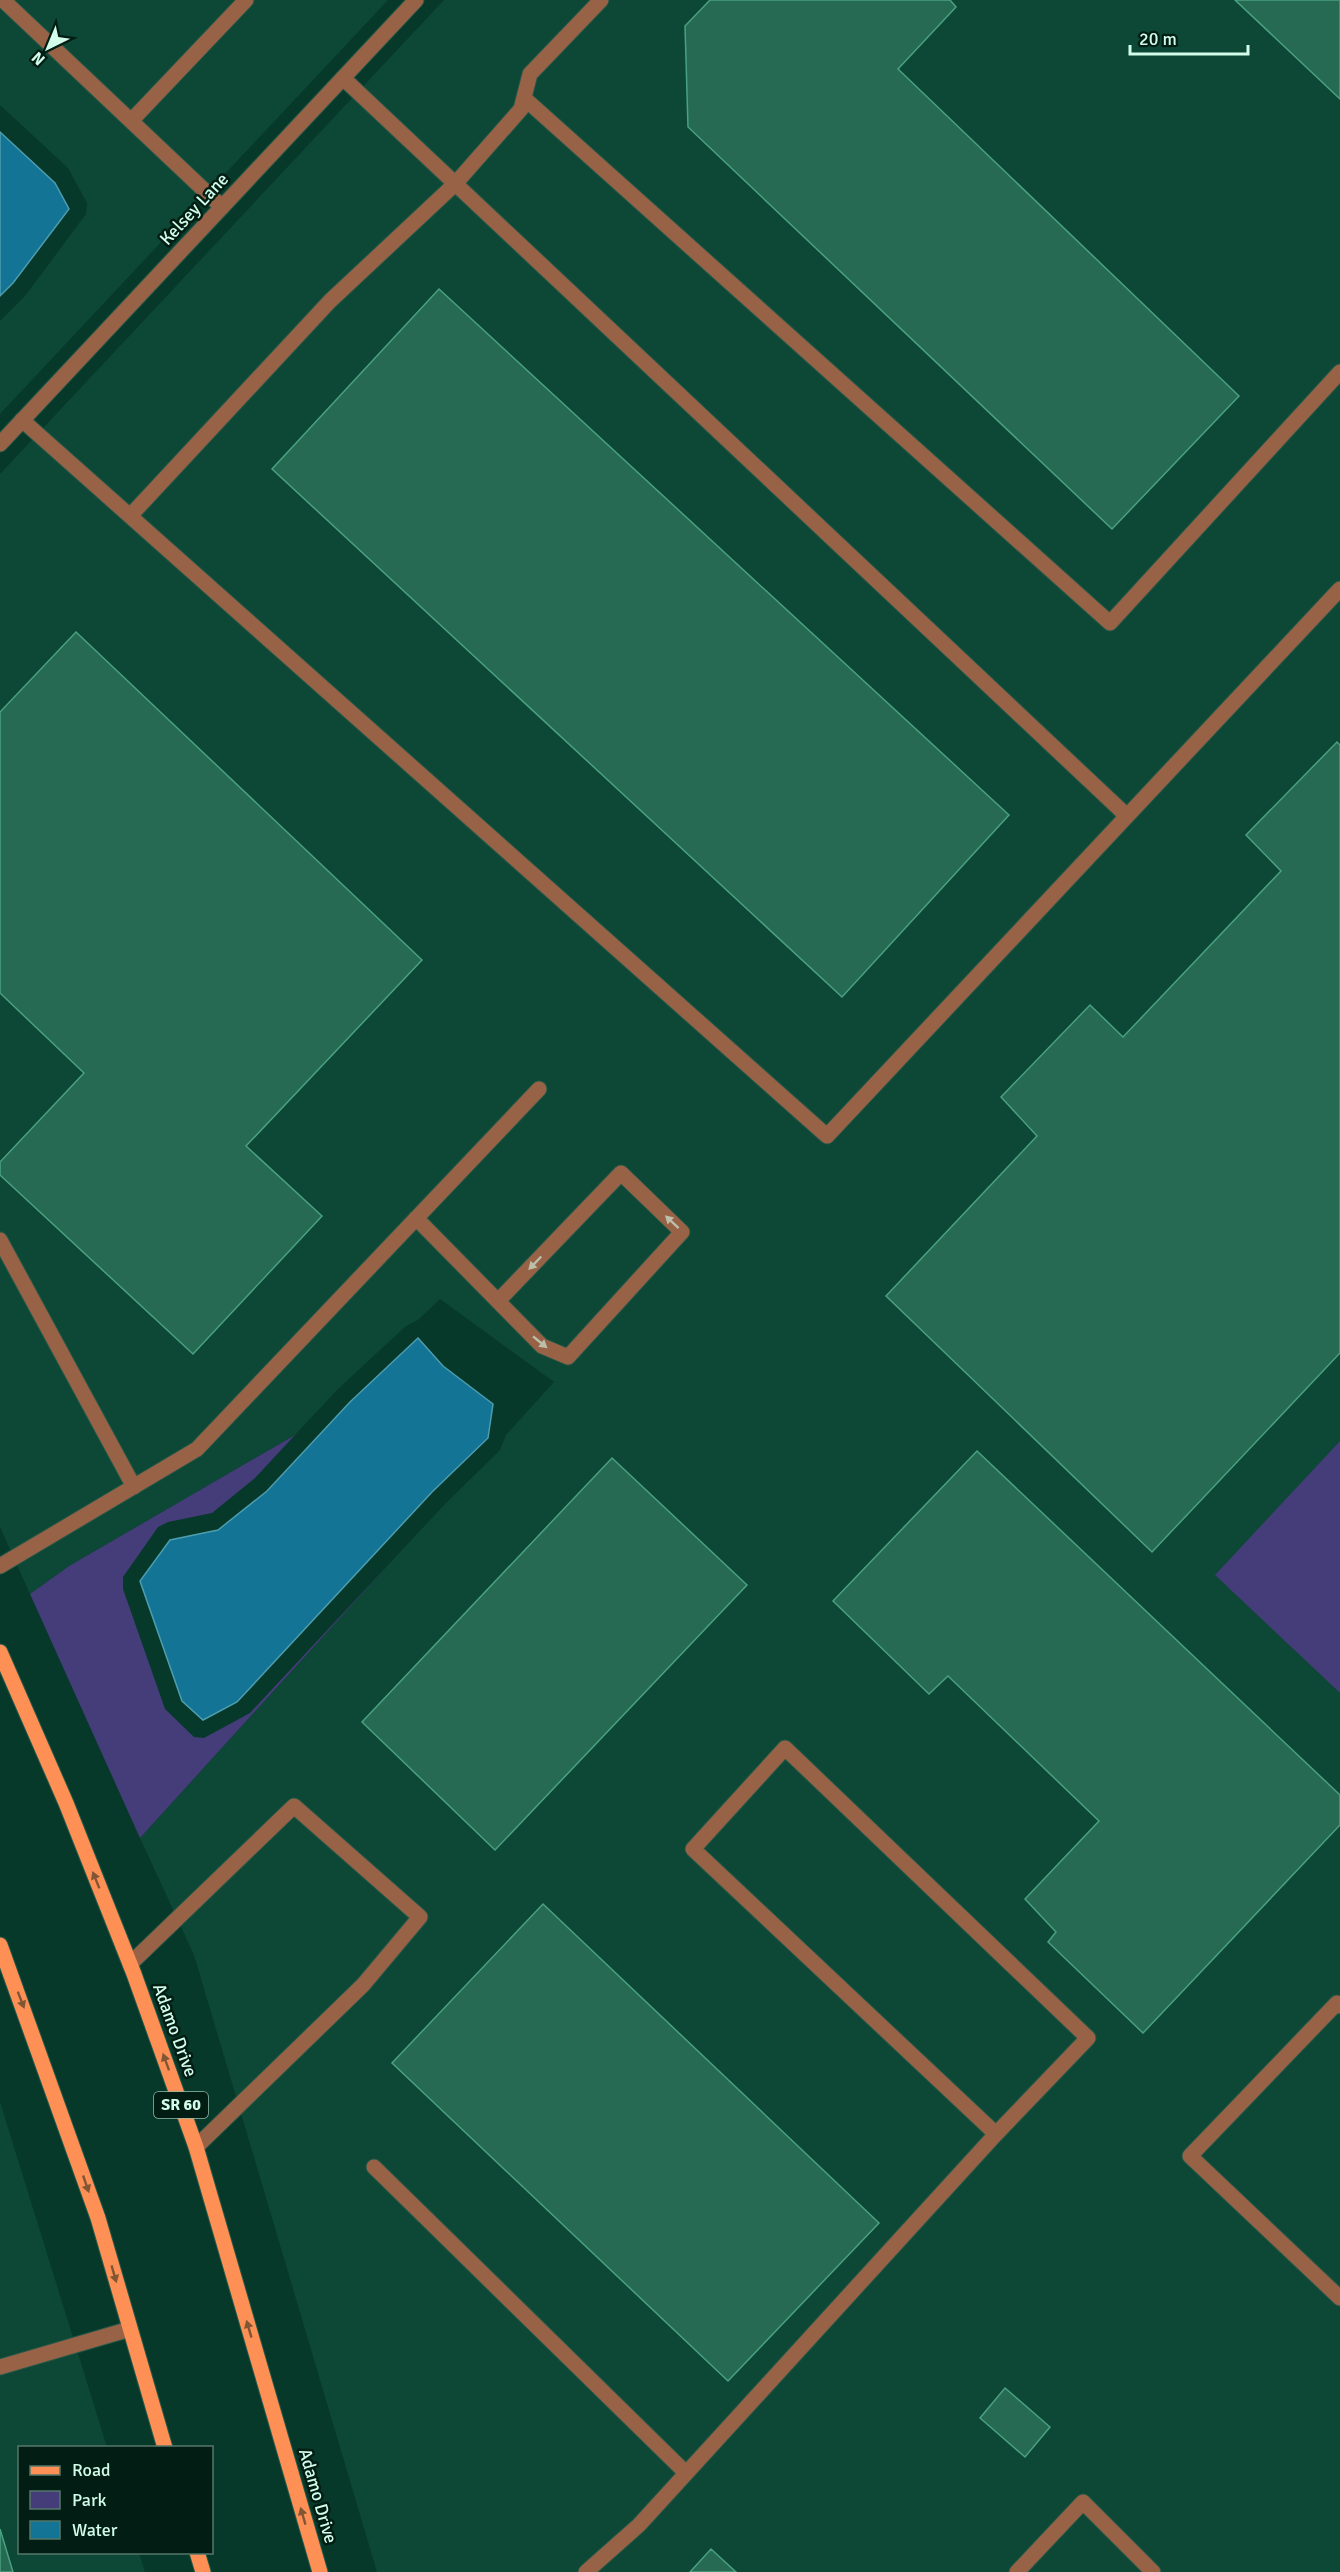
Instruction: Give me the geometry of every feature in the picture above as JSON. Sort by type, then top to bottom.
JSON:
[{"type":"main road","name":"Adamo Drive","points":[[0,1652],[66,1803],[130,1964],[196,2147],[320,2572]]},
{"type":"main road","points":[[0,1945],[98,2218],[164,2446]]},
{"type":"main road","points":[[197,2554],[203,2572]]},
{"type":"street","points":[[3,0],[222,207]]},
{"type":"street","points":[[131,121],[246,0]]},
{"type":"street","name":"Kelsey Lane","points":[[0,444],[416,0]]},
{"type":"street","points":[[130,516],[330,301],[455,184],[522,109],[530,74],[601,0]]},
{"type":"street","points":[[343,78],[1127,816]]},
{"type":"street","points":[[524,98],[1110,623],[1340,372]]},
{"type":"street","points":[[22,420],[827,1136],[1340,589]]},
{"type":"street","points":[[0,1566],[196,1449],[539,1089]]},
{"type":"street","points":[[416,1218],[542,1346],[568,1357],[682,1232],[621,1173],[498,1301]]},
{"type":"street","points":[[0,1240],[134,1487]]},
{"type":"street","points":[[586,2572],[639,2524],[996,2134],[1088,2038],[785,1748],[693,1849],[996,2134]]},
{"type":"street","points":[[130,1964],[294,1806],[420,1917],[363,1985],[196,2147]]},
{"type":"street","points":[[1340,2006],[1337,2003],[1190,2156],[1340,2298]]},
{"type":"street","points":[[374,2167],[686,2473]]},
{"type":"street","points":[[0,2367],[130,2329]]},
{"type":"street","points":[[1017,2572],[1083,2502],[1153,2572]]},
{"type":"shaded area","points":[[0,0],[388,0],[0,414],[0,321],[25,296],[86,214],[87,203],[68,168],[0,105]]},
{"type":"shaded area","points":[[444,0],[1340,0],[1340,1441],[1216,1575],[1340,1693],[1340,2572],[377,2572],[194,1955],[140,1838],[388,1565],[500,1450],[506,1435],[554,1382],[440,1299],[418,1320],[406,1326],[338,1389],[295,1435],[69,1566],[30,1594],[0,1527],[0,474]]},
{"type":"shaded area","points":[[0,2102],[107,2446],[18,2446],[18,2554],[139,2554],[145,2572],[0,2572]]},
{"type":"green space","points":[[295,1435],[255,1478],[212,1513],[168,1522],[158,1527],[123,1577],[123,1589],[165,1709],[194,1737],[204,1738],[250,1713],[388,1565],[140,1838],[30,1594],[69,1566]]},
{"type":"green space","points":[[1340,1441],[1340,1693],[1215,1575]]},
{"type":"water","points":[[0,132],[55,183],[69,209],[13,283],[0,296]]},
{"type":"water","points":[[418,1338],[443,1366],[493,1404],[488,1438],[432,1492],[237,1702],[203,1720],[182,1701],[140,1581],[170,1540],[218,1530],[267,1491],[350,1402]]},
{"type":"building","points":[[710,0],[950,0],[956,7],[898,69],[1239,396],[1112,529],[688,127],[685,26]]},
{"type":"building","points":[[1235,0],[1340,0],[1340,99]]},
{"type":"building","points":[[439,289],[1009,815],[842,997],[272,469]]},
{"type":"building","points":[[76,632],[422,960],[246,1146],[322,1216],[193,1354],[0,1175],[0,1162],[84,1073],[0,993],[0,712]]},
{"type":"building","points":[[1337,742],[1340,745],[1340,1353],[1152,1552],[886,1296],[1037,1136],[1001,1097],[1090,1005],[1123,1037],[1281,871],[1246,835]]},
{"type":"building","points":[[977,1451],[1340,1795],[1340,1825],[1143,2033],[1048,1942],[1056,1932],[1025,1899],[1099,1821],[948,1676],[929,1694],[833,1601]]},
{"type":"building","points":[[612,1458],[747,1585],[495,1850],[362,1722]]},
{"type":"building","points":[[543,1904],[879,2223],[728,2381],[392,2063]]},
{"type":"building","points":[[1005,2388],[1050,2427],[1025,2457],[980,2418]]},
{"type":"building","points":[[0,2529],[13,2572],[0,2572]]},
{"type":"building","points":[[711,2549],[736,2572],[690,2572]]}]
